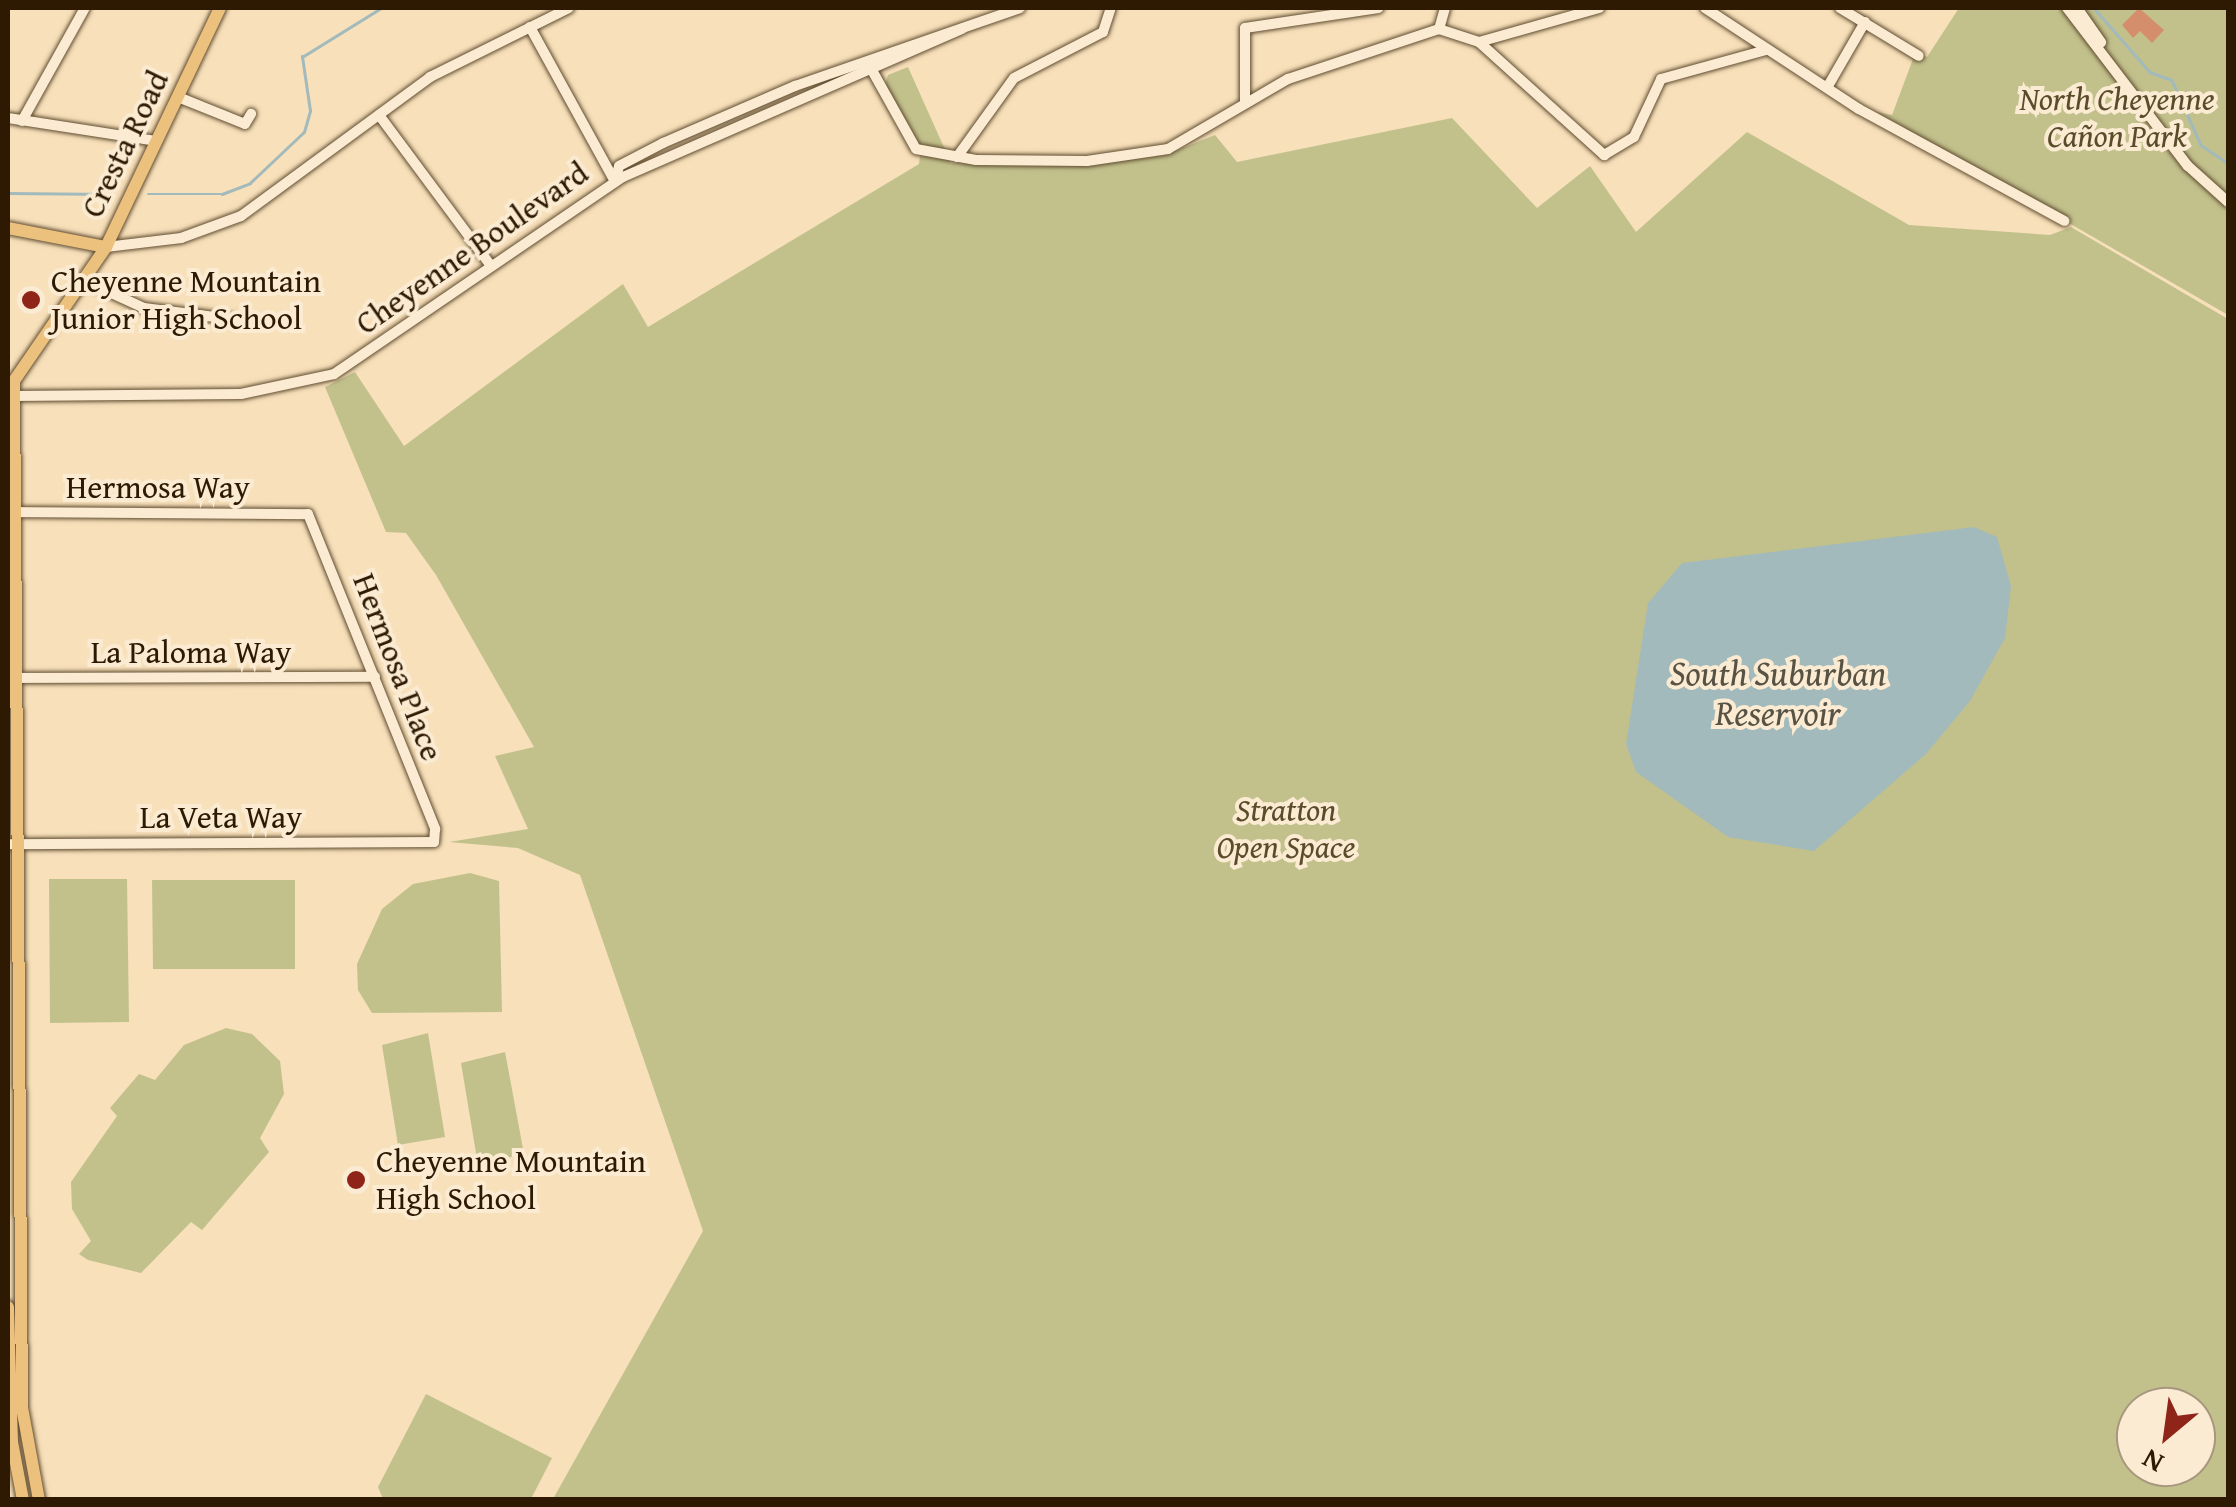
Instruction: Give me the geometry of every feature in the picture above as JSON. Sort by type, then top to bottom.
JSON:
[{"type":"main road","name":"Cresta Road","points":[[39,1500],[22,1407],[10,763],[10,396],[26,354],[84,281],[106,246],[220,8]]},
{"type":"main road","points":[[8,228],[106,246]]},
{"type":"main road","points":[[8,1308],[12,1442],[23,1500]]},
{"type":"street","points":[[22,122],[85,8]]},
{"type":"street","points":[[106,246],[181,238],[241,216],[450,64],[569,8]]},
{"type":"street","name":"Cheyenne Boulevard","points":[[614,182],[619,166],[662,143],[795,86],[1020,8]]},
{"type":"street","points":[[957,157],[1014,78],[1103,32],[1111,8]]},
{"type":"street","points":[[1245,101],[1245,28],[1379,8]]},
{"type":"street","points":[[1439,29],[1445,8]]},
{"type":"street","points":[[1479,42],[1599,8]]},
{"type":"street","points":[[1705,8],[1766,50],[2064,221]]},
{"type":"street","points":[[1840,8],[1919,56]]},
{"type":"street","points":[[2066,8],[2111,61]]},
{"type":"street","points":[[2077,8],[2188,166],[2228,202]]},
{"type":"street","points":[[1828,86],[1865,22]]},
{"type":"street","points":[[530,27],[614,182]]},
{"type":"street","name":"Cheyenne Boulevard","points":[[10,396],[241,394],[303,384],[366,357],[614,182],[872,72],[962,29]]},
{"type":"street","points":[[872,72],[909,144],[957,157],[1087,161],[1152,153],[1205,132],[1245,101],[1439,29],[1479,42],[1596,153],[1634,137],[1651,92],[1668,74],[1766,50]]},
{"type":"street","points":[[178,97],[246,124],[250,114]]},
{"type":"street","points":[[379,115],[491,266]]},
{"type":"street","points":[[8,118],[157,140]]},
{"type":"street","points":[[84,281],[144,308],[238,320]]},
{"type":"street","name":"Hermosa Way","points":[[9,512],[308,514]]},
{"type":"street","name":"Hermosa Place","points":[[308,514],[375,677],[434,842]]},
{"type":"street","name":"La Paloma Way","points":[[10,678],[375,677]]},
{"type":"street","name":"La Veta Way","points":[[14,844],[434,842]]},
{"type":"green space","name":"North Cheyenne Cañon Park","points":[[1959,8],[2228,8],[2228,315],[1877,112],[1892,115],[1916,51],[1927,57]]},
{"type":"green space","name":"Stratton Open Space","points":[[908,67],[951,163],[1086,166],[1165,155],[1215,135],[1237,162],[1452,118],[1537,208],[1590,166],[1636,232],[1747,132],[1909,225],[2050,235],[2071,227],[2228,319],[2228,1499],[553,1499],[703,1231],[580,875],[518,848],[449,842],[528,829],[495,756],[534,747],[436,575],[406,533],[386,532],[325,387],[355,372],[404,446],[623,284],[648,327],[919,164],[921,147],[885,85],[888,75]]},
{"type":"green space","points":[[470,873],[499,881],[502,1012],[372,1013],[358,990],[357,964],[382,909],[413,884]]},
{"type":"green space","points":[[49,879],[127,879],[129,1022],[50,1023]]},
{"type":"green space","points":[[152,880],[295,880],[295,969],[153,969]]},
{"type":"green space","points":[[226,1028],[252,1034],[280,1061],[284,1094],[260,1138],[269,1152],[202,1230],[191,1222],[141,1273],[88,1260],[79,1254],[91,1241],[72,1209],[71,1182],[117,1116],[110,1108],[139,1074],[155,1080],[184,1045]]},
{"type":"green space","points":[[428,1033],[445,1137],[398,1145],[382,1045]]},
{"type":"green space","points":[[505,1052],[524,1154],[478,1165],[461,1063]]},
{"type":"green space","points":[[426,1394],[552,1458],[531,1499],[383,1499],[378,1487]]},
{"type":"water","name":"South Suburban Reservoir","points":[[1974,527],[1997,537],[2011,586],[2005,638],[1970,701],[1926,754],[1814,851],[1728,837],[1636,772],[1626,744],[1648,603],[1682,563]]},
{"type":"building","points":[[2139,8],[2164,30],[2152,43],[2140,31],[2133,38],[2122,25]]},
{"type":"waterway","points":[[148,194],[222,194],[250,183],[304,132],[310,111],[302,57],[381,8]]},
{"type":"waterway","points":[[2094,8],[2150,72],[2172,80],[2201,145],[2228,163]]},
{"type":"waterway","points":[[8,193],[112,194]]},
{"type":"place","name":"Cheyenne Mountain Junior High School","points":[[31,300]]},
{"type":"place","name":"Cheyenne Mountain High School","points":[[356,1180]]}]
